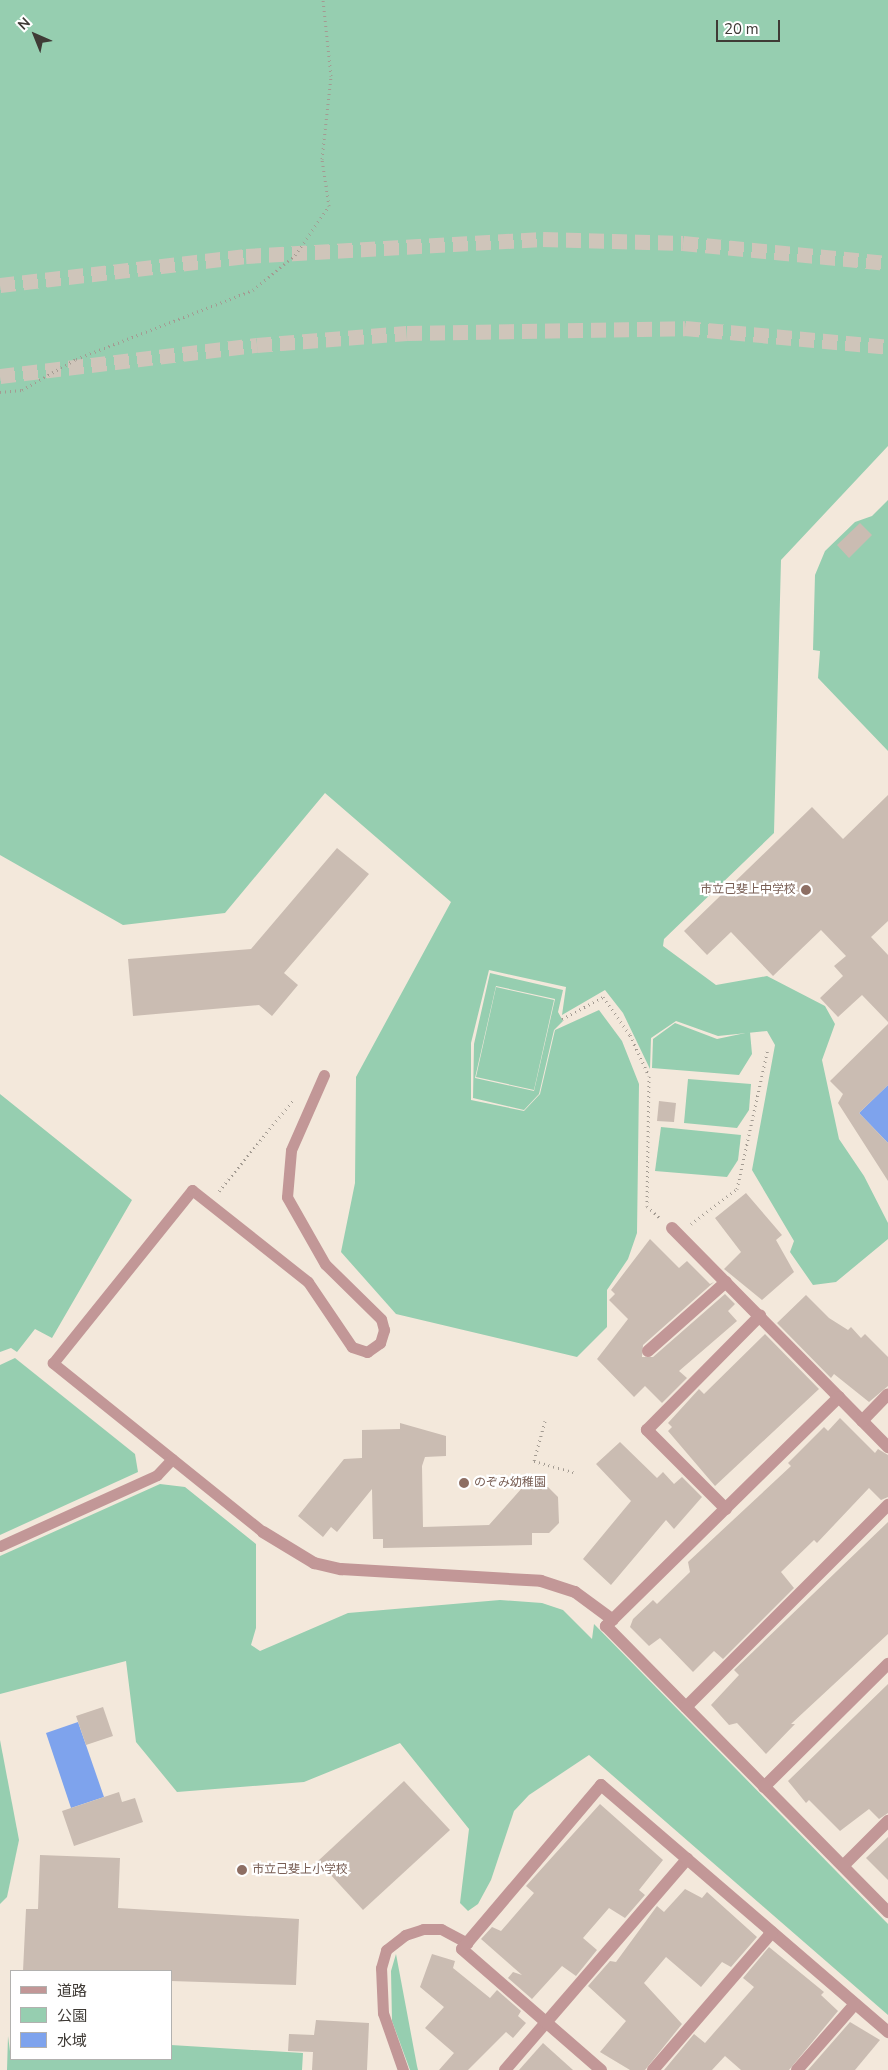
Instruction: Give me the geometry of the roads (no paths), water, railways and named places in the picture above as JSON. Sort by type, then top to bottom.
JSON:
[{"type":"street","points":[[676,1232],[888,1447]]},
{"type":"street","points":[[648,1351],[726,1282]]},
{"type":"street","points":[[726,1509],[647,1430],[760,1316]]},
{"type":"street","points":[[862,1420],[888,1394]]},
{"type":"street","points":[[839,1397],[606,1626],[888,1912]]},
{"type":"street","points":[[686,1707],[888,1505]]},
{"type":"street","points":[[263,1532],[314,1563],[341,1569],[541,1580],[576,1592],[613,1620]]},
{"type":"street","points":[[764,1787],[888,1664]]},
{"type":"street","points":[[601,2070],[462,1949],[601,1785],[888,2032]]},
{"type":"street","points":[[843,1866],[888,1821]]},
{"type":"street","points":[[506,2070],[687,1859]]},
{"type":"street","points":[[653,2070],[772,1932]]},
{"type":"street","points":[[798,2070],[855,2004]]},
{"type":"lane","points":[[263,1532],[53,1363],[192,1190],[308,1282],[352,1347],[368,1352],[380,1343],[384,1330],[381,1319],[325,1264],[287,1197],[291,1150],[324,1075]]},
{"type":"lane","points":[[0,1546],[157,1475],[172,1459]]},
{"type":"lane","points":[[402,2070],[383,2013],[381,1968],[386,1950],[405,1935],[423,1929],[441,1929],[467,1943]]},
{"type":"water","points":[[888,1085],[888,1143],[859,1113]]},
{"type":"water","points":[[78,1722],[104,1797],[71,1808],[46,1733]]},
{"type":"tunnel","points":[[0,285],[246,256],[543,239],[683,243],[888,263]]},
{"type":"tunnel","points":[[0,376],[257,345],[407,333],[685,328],[888,347]]},
{"type":"place","name":"市立己斐上中学校","points":[[806,890]]},
{"type":"place","name":"のぞみ幼稚園","points":[[464,1483]]},
{"type":"place","name":"市立己斐上小学校","points":[[242,1870]]}]
